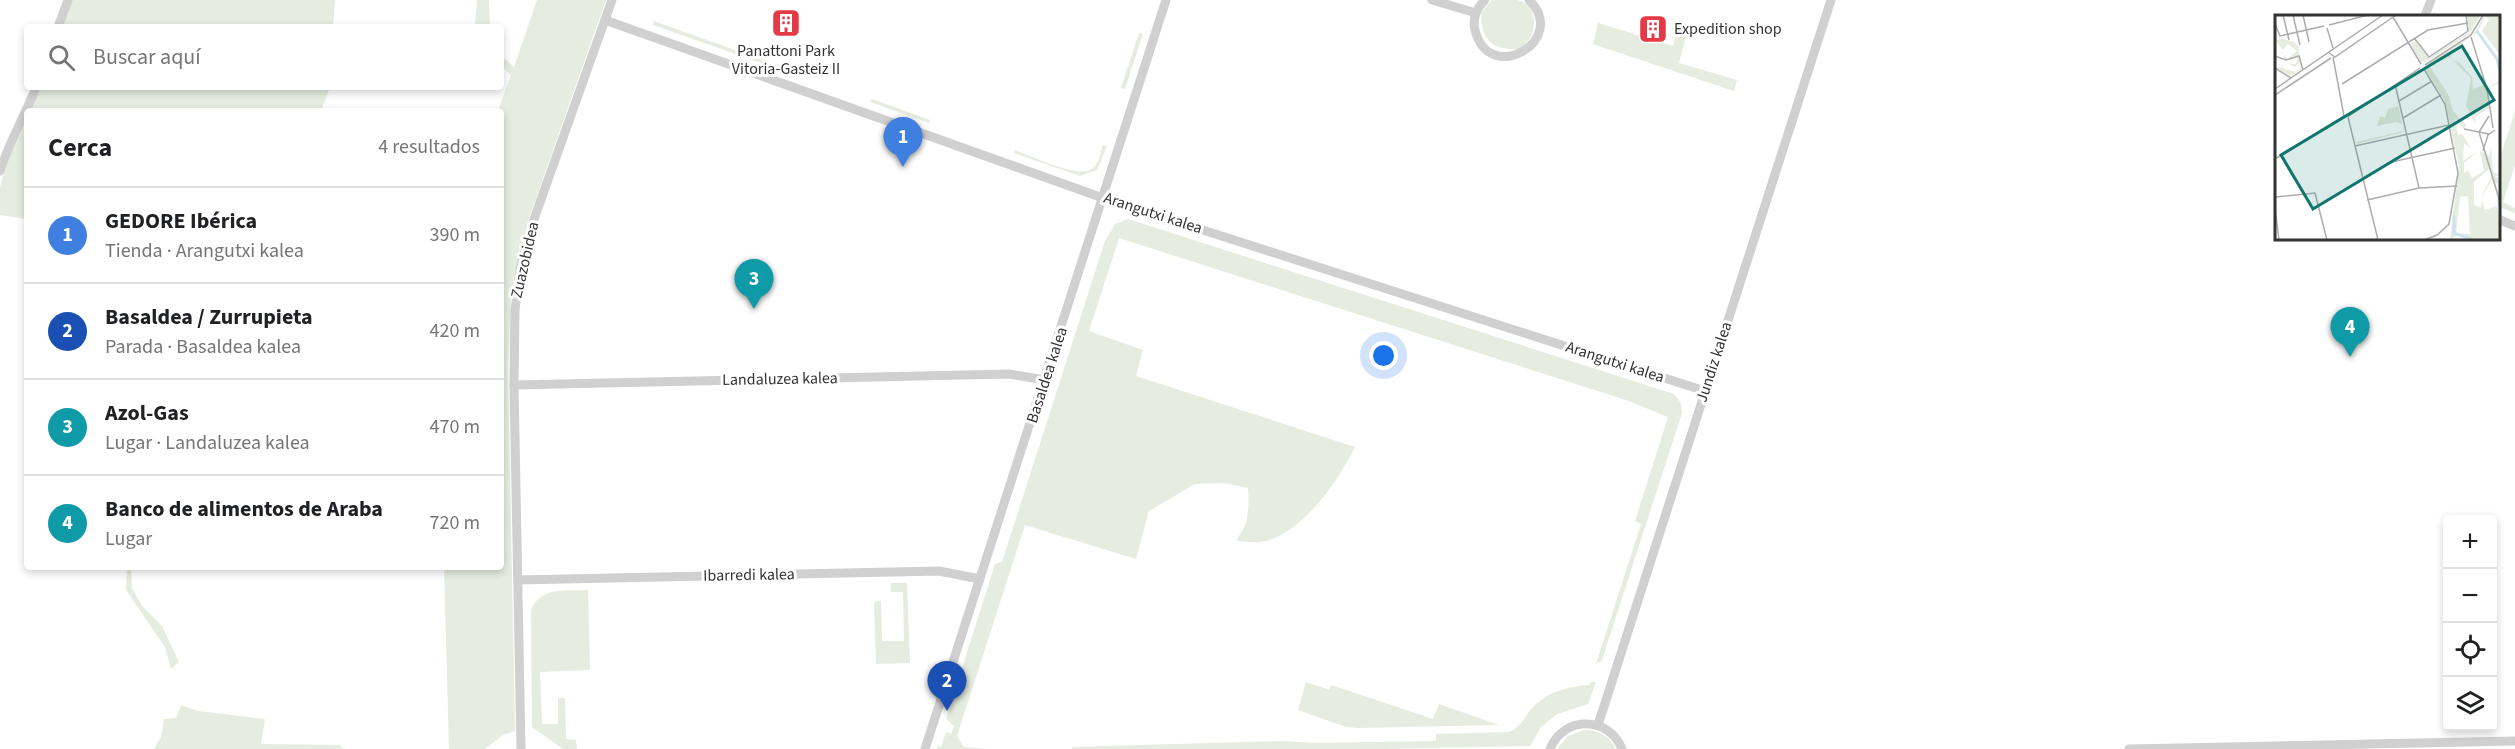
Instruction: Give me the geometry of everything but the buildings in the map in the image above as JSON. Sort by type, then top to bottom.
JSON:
[{"type":"street","points":[[59,24],[68,0]]},
{"type":"street","name":"Zuazobidea","points":[[521,749],[514,385],[515,310],[522,265],[533,222],[612,0]]},
{"type":"street","name":"Basaldea kalea","points":[[925,749],[1166,0]]},
{"type":"street","points":[[1432,0],[1476,14]]},
{"type":"street","points":[[1485,0],[1476,14],[1475,32],[1484,47],[1494,54],[1506,57],[1518,55],[1529,49],[1536,39],[1540,28],[1539,16],[1529,0]]},
{"type":"street","name":"Jundiz kalea","points":[[1598,725],[1831,0]]},
{"type":"street","points":[[2425,15],[2431,0]]},
{"type":"street","name":"Arangutxi kalea","points":[[605,20],[1103,198],[1705,391]]},
{"type":"street","points":[[28,108],[35,90]]},
{"type":"street","points":[[0,171],[5,153],[24,117]]},
{"type":"street","points":[[2500,219],[2515,226]]},
{"type":"street","name":"Landaluzea kalea","points":[[514,385],[1009,374],[1045,380]]},
{"type":"street","name":"Ibarredi kalea","points":[[518,580],[939,571],[980,579]]},
{"type":"street","points":[[1550,749],[1558,736],[1572,726],[1581,723],[1598,725],[1614,735],[1622,749]]},
{"type":"street","points":[[2129,749],[2515,741]]},
{"type":"shaded area","points":[[72,0],[335,0],[333,24],[63,24]]},
{"type":"shaded area","points":[[477,0],[489,0],[490,24],[475,24]]},
{"type":"shaded area","points":[[537,0],[606,0],[529,218],[511,299],[508,369],[515,731],[503,735],[485,749],[449,749],[444,570],[504,570],[504,108],[499,108],[511,75],[504,69],[504,58],[514,67]]},
{"type":"shaded area","points":[[1492,0],[1517,0],[1523,2],[1531,10],[1534,27],[1530,38],[1520,49],[1496,46],[1486,37],[1481,13]]},
{"type":"shaded area","points":[[654,21],[802,74],[801,77],[653,25]]},
{"type":"shaded area","points":[[1598,23],[1673,46],[1677,28],[1687,32],[1679,63],[1737,80],[1734,91],[1593,44]]},
{"type":"shaded area","points":[[1139,33],[1143,34],[1125,89],[1121,88]]},
{"type":"shaded area","points":[[38,90],[329,90],[322,108],[31,108]]},
{"type":"shaded area","points":[[872,99],[930,120],[929,123],[870,102]]},
{"type":"shaded area","points":[[2515,111],[2515,165],[2503,202],[2515,208],[2515,213],[2500,207],[2500,158]]},
{"type":"shaded area","points":[[24,126],[24,219],[0,215],[0,187],[7,161]]},
{"type":"shaded area","points":[[1103,145],[1107,146],[1097,170],[1080,176],[1014,153],[1015,150],[1053,165],[1083,171],[1095,166]]},
{"type":"shaded area","points":[[1128,219],[1674,394],[1681,403],[1682,413],[1602,660],[1596,664],[1641,524],[1635,521],[1668,417],[1626,400],[1119,238],[1089,331],[1143,350],[1136,376],[1355,447],[1339,475],[1317,505],[1291,529],[1261,542],[1237,541],[1247,519],[1248,488],[1225,483],[1195,484],[1149,511],[1136,559],[1025,525],[957,736],[964,747],[987,749],[937,749],[937,746],[941,747],[946,732],[951,734],[954,726],[946,719],[995,564],[1002,562],[1105,241],[1115,224]]},
{"type":"shaded area","points":[[127,570],[131,570],[132,588],[142,606],[162,626],[179,662],[171,669],[165,647],[126,590]]},
{"type":"shaded area","points":[[891,583],[907,583],[910,663],[876,664],[874,602],[881,601],[882,641],[904,641],[903,592],[891,592]]},
{"type":"shaded area","points":[[563,590],[588,590],[590,670],[540,672],[542,724],[558,724],[558,698],[565,698],[566,739],[576,740],[577,749],[563,749],[532,727],[531,610],[535,602],[547,593]]},
{"type":"shaded area","points":[[1306,682],[1329,690],[1331,685],[1433,719],[1439,704],[1499,725],[1346,727],[1298,710]]},
{"type":"shaded area","points":[[1591,682],[1596,682],[1588,704],[1557,714],[1541,727],[1530,746],[1386,749],[1072,749],[1072,747],[1284,741],[1314,743],[1436,741],[1436,734],[1508,732],[1516,728],[1532,708],[1547,696],[1567,688],[1589,685]]},
{"type":"shaded area","points":[[181,705],[198,711],[265,719],[261,744],[340,745],[343,749],[154,749],[161,737],[164,719],[176,718]]},
{"type":"shaded area","points":[[1584,730],[1603,735],[1616,749],[1557,749],[1568,736]]},
{"type":"place","name":"Panattoni Park Vitoria-Gasteiz II","points":[[786,23]]},
{"type":"place","name":"Expedition shop","points":[[1653,29]]},
{"type":"place","name":"GEDORE Ibérica","points":[[903,167]]},
{"type":"place","name":"Azol-Gas","points":[[754,309]]},
{"type":"place","name":"Banco de alimentos de Araba","points":[[2350,357]]},
{"type":"place","name":"Basaldea / Zurrupieta","points":[[947,711]]}]
